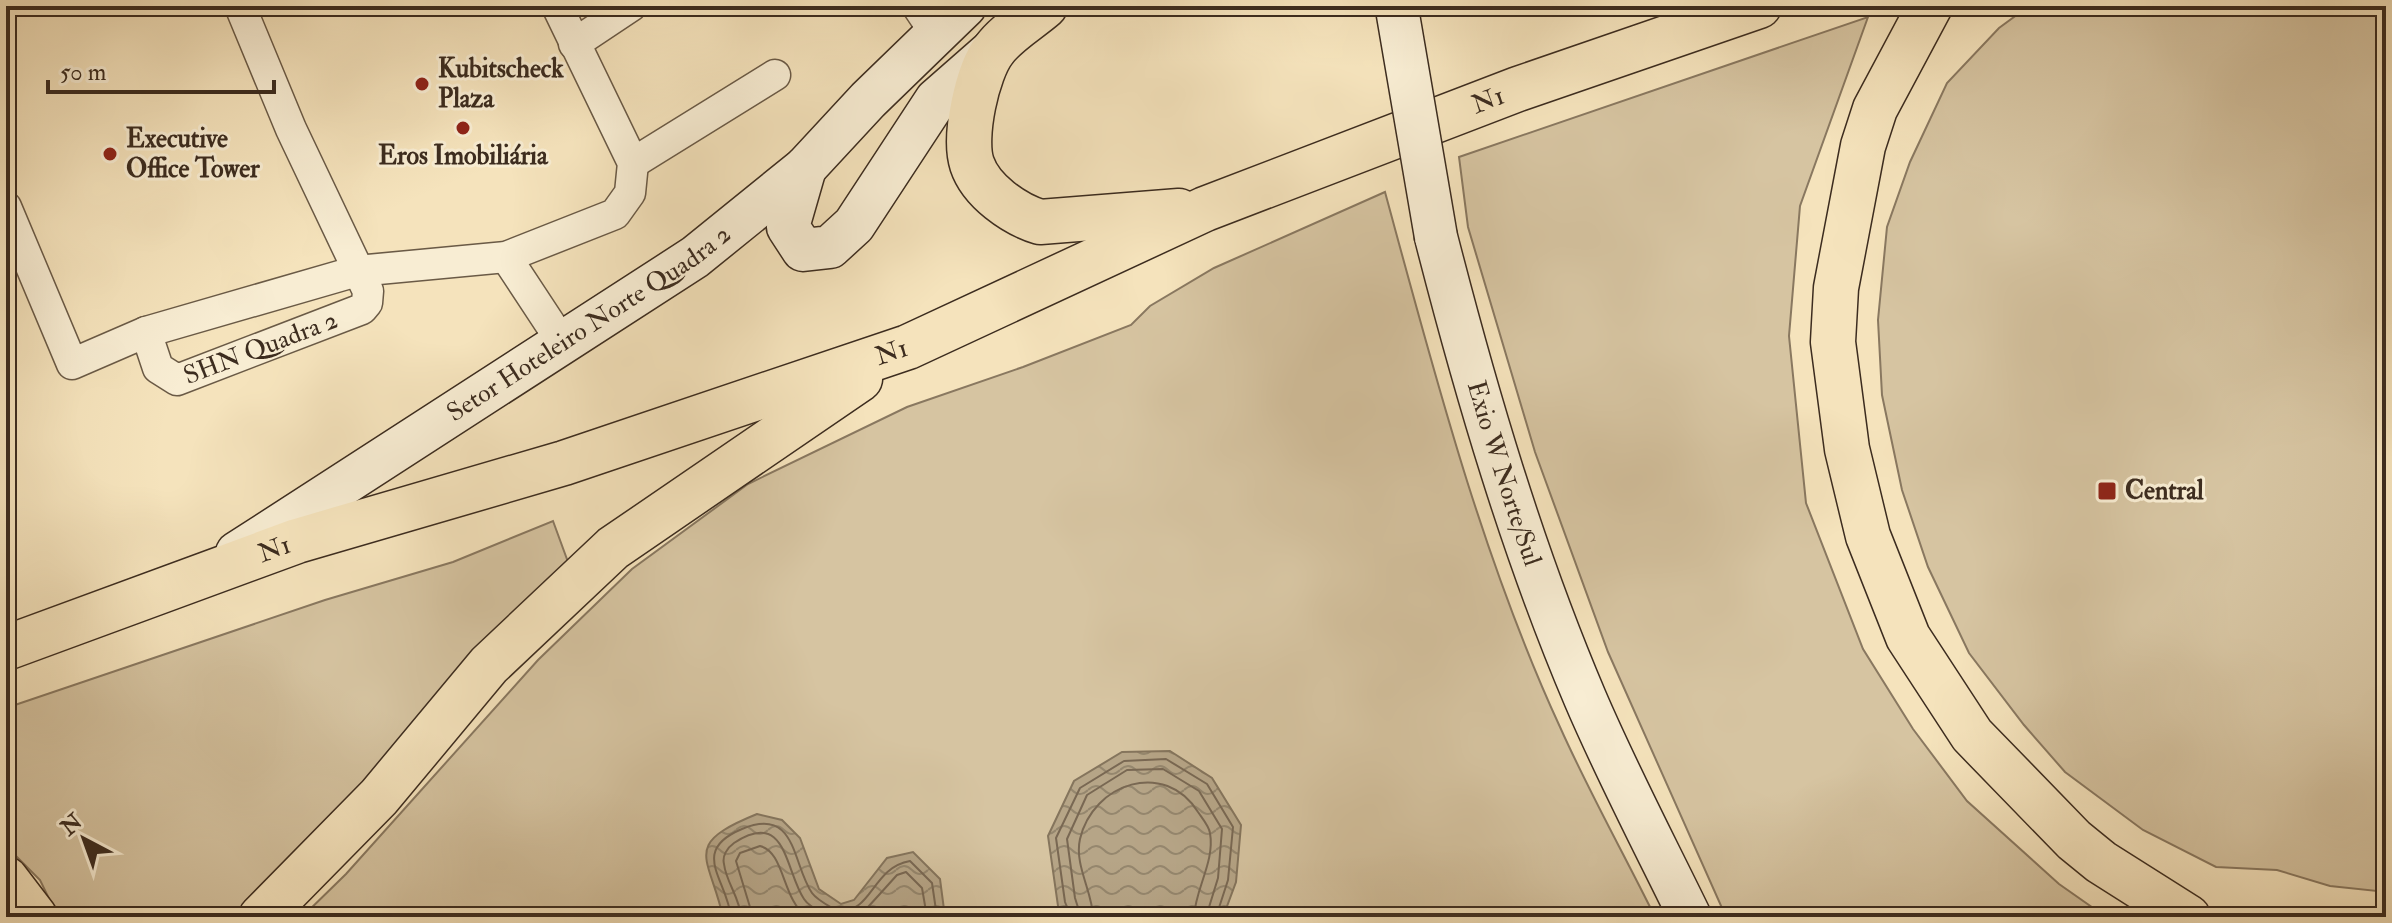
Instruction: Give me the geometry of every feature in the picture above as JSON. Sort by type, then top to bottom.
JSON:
[{"type":"highway","points":[[1045,6],[993,50],[975,90],[972,163],[991,190],[1018,215],[1040,222],[1205,209]]},
{"type":"highway","name":"N1","points":[[6,648],[297,541],[564,463],[908,347],[1205,209],[1518,89],[1759,6]]},
{"type":"highway","points":[[1930,6],[1897,64],[1871,121],[1836,288],[1833,342],[1847,449],[1868,536],[1908,637],[1972,735],[2074,840],[2101,862],[2188,917]]},
{"type":"highway","points":[[261,917],[379,797],[489,665],[613,548],[908,347]]},
{"type":"highway","points":[[6,879],[35,917]]},
{"type":"main road","name":"Exio W Norte/Sul","points":[[1397,7],[1436,237],[1474,380],[1545,598],[1586,699],[1690,917]]},
{"type":"main road","name":"Setor Hoteleiro Norte Quadra 2","points":[[206,574],[695,257],[805,168],[942,14]]},
{"type":"main road","points":[[805,168],[788,227],[803,250],[830,247],[854,225],[936,100],[993,50]]},
{"type":"street","name":"SHN Quadra 2","points":[[146,332],[158,368],[177,380],[362,309],[367,303],[368,291],[291,129],[240,6]]},
{"type":"street","points":[[557,6],[633,163],[775,75]]},
{"type":"street","points":[[574,44],[631,6]]},
{"type":"street","name":"SHN Quadra 2","points":[[6,207],[72,364],[146,332],[357,271],[506,257],[615,214],[630,193],[633,163]]},
{"type":"street","points":[[506,257],[562,342]]},
{"type":"shaded area","points":[[2029,6],[2386,6],[2386,892],[2330,886],[2277,870],[2216,867],[2143,830],[2065,772],[2024,725],[1969,653],[1928,567],[1902,490],[1882,395],[1878,320],[1887,227],[1910,162],[1947,83],[1999,28]]},
{"type":"shaded area","points":[[1868,17],[1800,206],[1789,336],[1806,503],[1863,649],[1913,729],[1967,801],[2059,884],[2106,917],[1726,917],[1608,652],[1535,452],[1468,227],[1459,157]]},
{"type":"shaded area","points":[[1385,192],[1462,464],[1507,597],[1571,751],[1655,917],[302,917],[346,874],[538,660],[632,569],[748,484],[907,407],[1131,325],[1150,306],[1214,268]]},
{"type":"shaded area","points":[[553,521],[568,562],[292,861],[234,917],[58,917],[40,880],[6,846],[6,708],[325,600],[453,562]]},
{"type":"water","points":[[1170,751],[1212,778],[1241,825],[1236,882],[1223,917],[1065,917],[1058,906],[1048,836],[1074,781],[1122,752]]},
{"type":"water","points":[[757,814],[782,820],[800,838],[819,889],[841,904],[854,900],[887,858],[913,852],[940,879],[945,917],[723,917],[708,865],[706,854],[709,844],[718,834]]},
{"type":"place","name":"Kubitscheck Plaza","points":[[422,84]]},
{"type":"place","name":"Eros Imobiliária","points":[[463,128]]},
{"type":"place","name":"Executive Office Tower","points":[[110,154]]},
{"type":"place","name":"Central","points":[[2107,491]]}]
